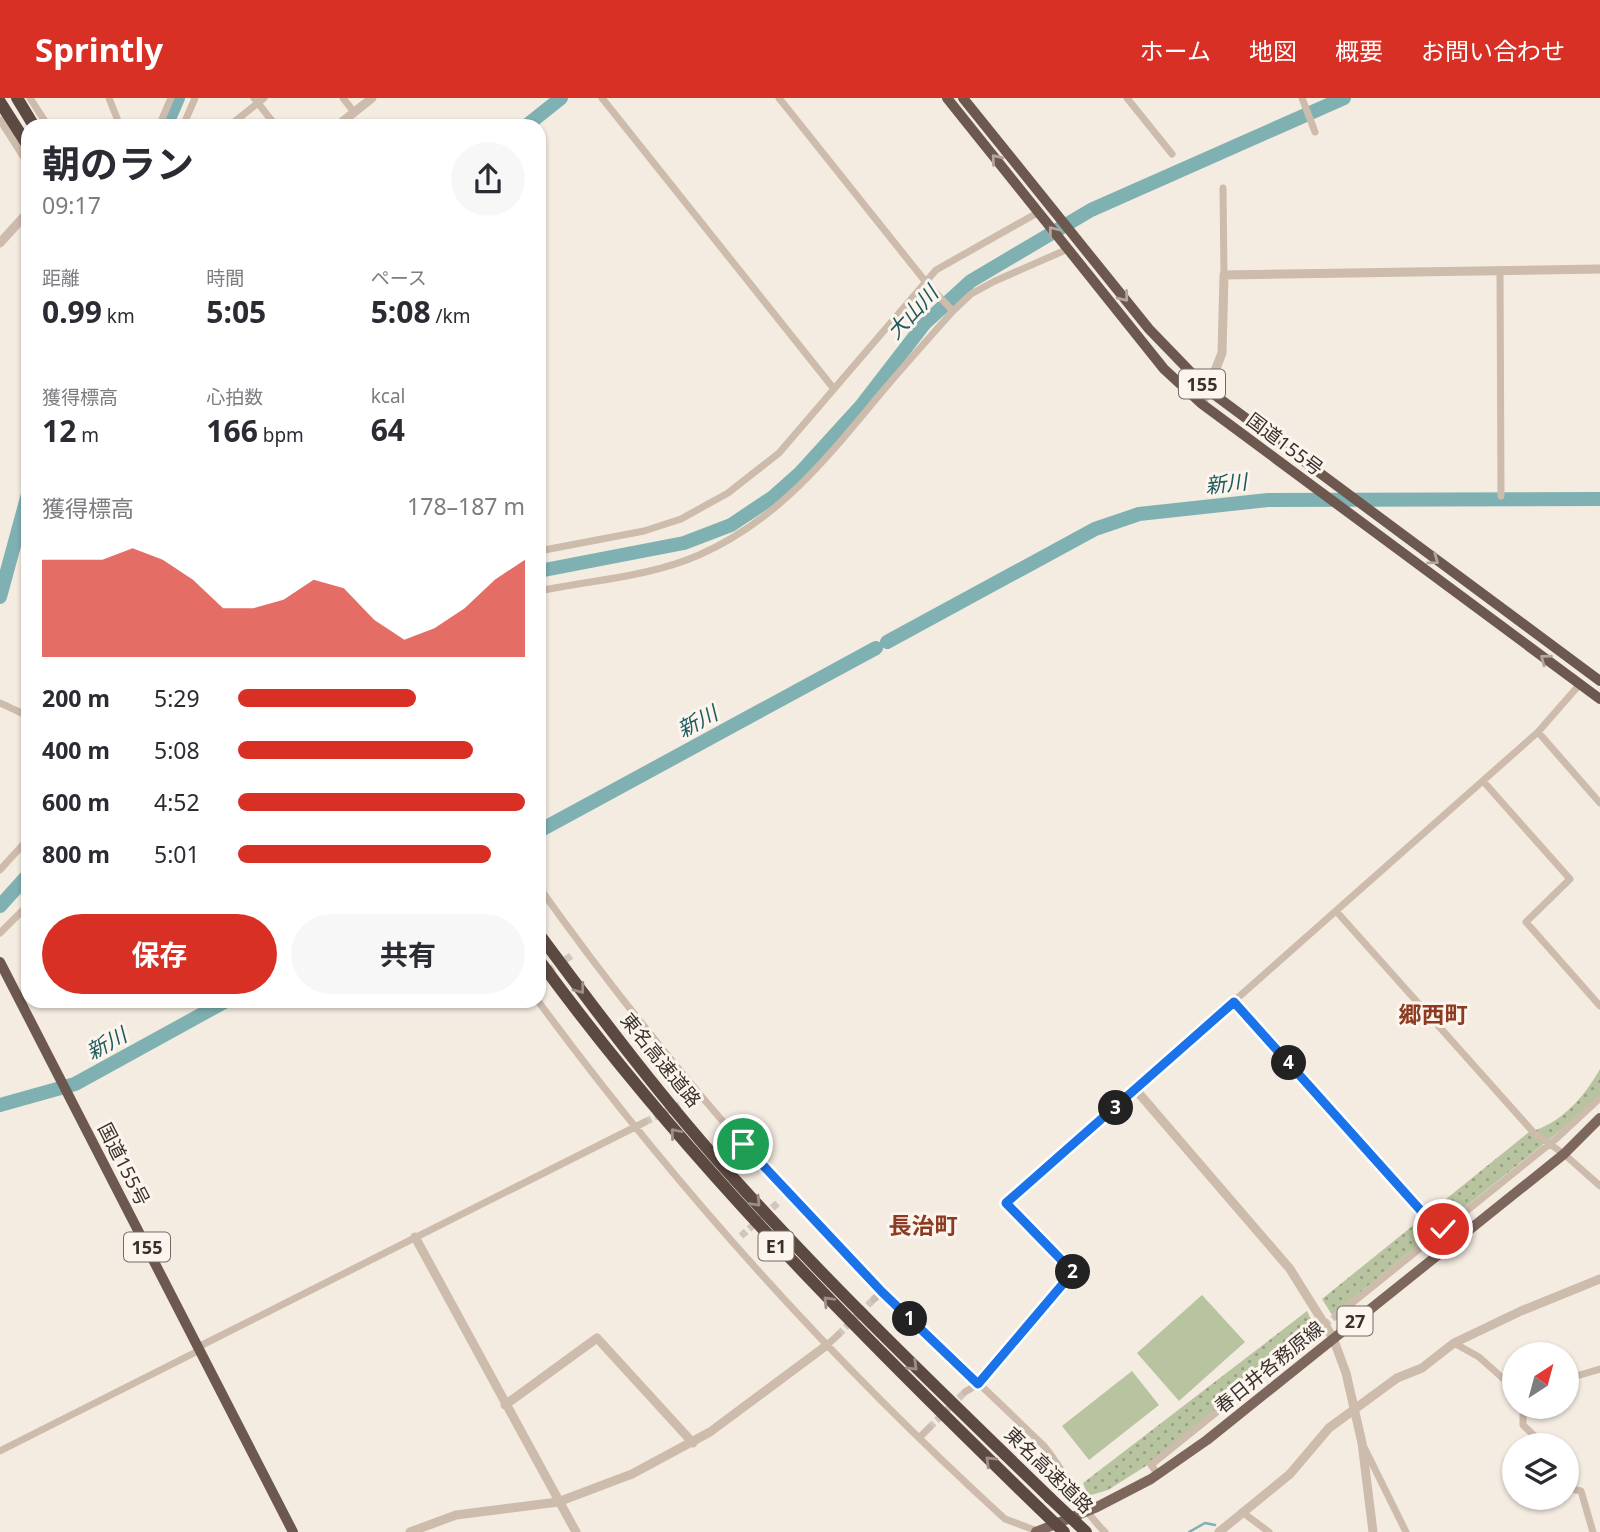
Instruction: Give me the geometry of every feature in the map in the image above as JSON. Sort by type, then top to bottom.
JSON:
[{"type":"highway","points":[[17,98],[30,119]]},
{"type":"highway","name":"国道155号","points":[[947,98],[1146,348],[1202,404],[1600,699]]},
{"type":"highway","name":"国道155号","points":[[962,98],[1149,329],[1208,390],[1600,681]]},
{"type":"highway","points":[[0,102],[21,135]]},
{"type":"highway","name":"東名高速道路","points":[[546,943],[632,1057],[736,1180],[881,1334],[1086,1532]]},
{"type":"highway","name":"国道155号","points":[[0,962],[21,1003]]},
{"type":"highway","name":"東名高速道路","points":[[546,969],[621,1068],[735,1201],[870,1344],[1064,1532]]},
{"type":"highway","name":"国道155号","points":[[24,1008],[293,1532]]},
{"type":"main road","name":"春日井各務原線","points":[[1039,1531],[1086,1511],[1158,1474],[1207,1440],[1564,1154],[1600,1118]]},
{"type":"street","points":[[30,98],[44,119]]},
{"type":"street","points":[[109,98],[117,119]]},
{"type":"street","points":[[162,119],[172,98]]},
{"type":"street","points":[[186,119],[195,98]]},
{"type":"street","points":[[343,98],[354,112]]},
{"type":"street","points":[[346,119],[372,98]]},
{"type":"street","points":[[602,98],[834,389]]},
{"type":"street","points":[[779,98],[927,284],[951,309]]},
{"type":"street","points":[[1127,98],[1172,154]]},
{"type":"street","points":[[1302,98],[1314,129]]},
{"type":"street","points":[[237,119],[259,100],[271,119]]},
{"type":"street","points":[[0,120],[21,153]]},
{"type":"street","points":[[1202,404],[1222,353],[1225,330],[1223,188]]},
{"type":"street","points":[[546,550],[644,531],[707,506],[728,493],[779,453],[927,284],[957,256],[1038,212]]},
{"type":"street","points":[[0,243],[21,220]]},
{"type":"street","points":[[546,590],[663,568],[723,543],[775,510],[809,480],[951,309],[995,281],[1068,249]]},
{"type":"street","points":[[1224,275],[1600,269]]},
{"type":"street","points":[[1500,270],[1501,495]]},
{"type":"street","points":[[965,1391],[978,1384],[1073,1272],[1006,1203],[1538,732],[1580,684]]},
{"type":"street","points":[[0,704],[21,713]]},
{"type":"street","points":[[1538,732],[1600,803]]},
{"type":"street","points":[[1483,781],[1570,880],[1526,922],[1600,1006]]},
{"type":"street","points":[[0,870],[21,847]]},
{"type":"street","points":[[546,897],[582,947],[699,1095],[787,1194],[882,1292],[1050,1453],[1062,1467],[1086,1511],[1105,1532]]},
{"type":"street","points":[[1336,911],[1534,1133],[1564,1154],[1600,1186]]},
{"type":"street","points":[[0,933],[21,912]]},
{"type":"street","points":[[574,954],[582,947]]},
{"type":"street","points":[[1234,1002],[1423,1213],[1457,1241]]},
{"type":"street","points":[[543,1008],[635,1127],[734,1244],[827,1345],[919,1438],[1005,1519],[1039,1531]]},
{"type":"street","points":[[1136,1090],[1290,1269],[1333,1338],[1346,1373],[1362,1443],[1373,1532]]},
{"type":"street","points":[[689,1100],[699,1095]]},
{"type":"street","points":[[1336,1316],[1550,1143],[1600,1098]]},
{"type":"street","points":[[0,1451],[645,1122]]},
{"type":"street","points":[[780,1201],[787,1194]]},
{"type":"street","points":[[734,1244],[741,1236]]},
{"type":"street","points":[[415,1237],[576,1532]]},
{"type":"street","points":[[1219,1532],[1290,1474],[1329,1428],[1397,1378],[1422,1368],[1454,1343],[1521,1311],[1600,1279]]},
{"type":"street","points":[[874,1299],[882,1292]]},
{"type":"street","points":[[1158,1474],[1151,1465],[1316,1332]]},
{"type":"street","points":[[410,1532],[456,1515],[558,1502],[632,1474],[693,1443],[838,1335]]},
{"type":"street","points":[[505,1405],[597,1338],[693,1443]]},
{"type":"street","points":[[1454,1343],[1479,1357],[1502,1378]]},
{"type":"street","points":[[1579,1375],[1600,1368]]},
{"type":"street","points":[[1523,1419],[1523,1425],[1531,1433]]},
{"type":"street","points":[[919,1438],[929,1428]]},
{"type":"street","points":[[1362,1443],[1406,1532]]},
{"type":"street","points":[[1579,1491],[1593,1532]]},
{"type":"street","points":[[1242,1512],[1269,1532]]},
{"type":"green space","points":[[1600,1069],[1600,1094],[1583,1112],[1332,1315],[1322,1299],[1529,1132],[1561,1116],[1587,1090]]},
{"type":"green space","points":[[1202,1295],[1245,1342],[1179,1401],[1137,1353]]},
{"type":"green space","points":[[1307,1311],[1316,1329],[1149,1464],[1108,1490],[1088,1496],[1083,1483]]},
{"type":"green space","points":[[1132,1371],[1159,1405],[1089,1460],[1062,1426]]},
{"type":"waterway","points":[[169,119],[178,98]]},
{"type":"waterway","points":[[535,119],[561,98]]},
{"type":"waterway","name":"大山川","points":[[546,570],[684,543],[731,525],[773,497],[800,473],[861,406],[925,323],[971,281],[1091,210],[1344,98]]},
{"type":"waterway","name":"新川","points":[[887,642],[1095,529],[1139,514],[1268,500],[1600,499]]},
{"type":"waterway","points":[[0,597],[21,520]]},
{"type":"waterway","name":"新川","points":[[546,827],[876,648]]},
{"type":"waterway","name":"大山川","points":[[0,906],[21,883]]},
{"type":"waterway","name":"新川","points":[[0,1105],[75,1084],[213,1008]]},
{"type":"waterway","points":[[1189,1532],[1205,1523],[1215,1525]]},
{"type":"tunnel","points":[[546,972],[574,954]]},
{"type":"tunnel","points":[[645,1122],[689,1100]]},
{"type":"tunnel","points":[[741,1236],[780,1201]]},
{"type":"tunnel","points":[[838,1335],[874,1299]]},
{"type":"tunnel","points":[[1316,1332],[1336,1316]]},
{"type":"tunnel","points":[[929,1428],[965,1392]]},
{"type":"district","name":"郷西町","points":[[1433,1014]]},
{"type":"district","name":"長治町","points":[[923,1225]]},
{"type":"route","points":[[743,1144],[787,1194],[882,1292],[978,1384],[1073,1272],[1006,1203],[1234,1002],[1423,1213],[1443,1229]]}]
